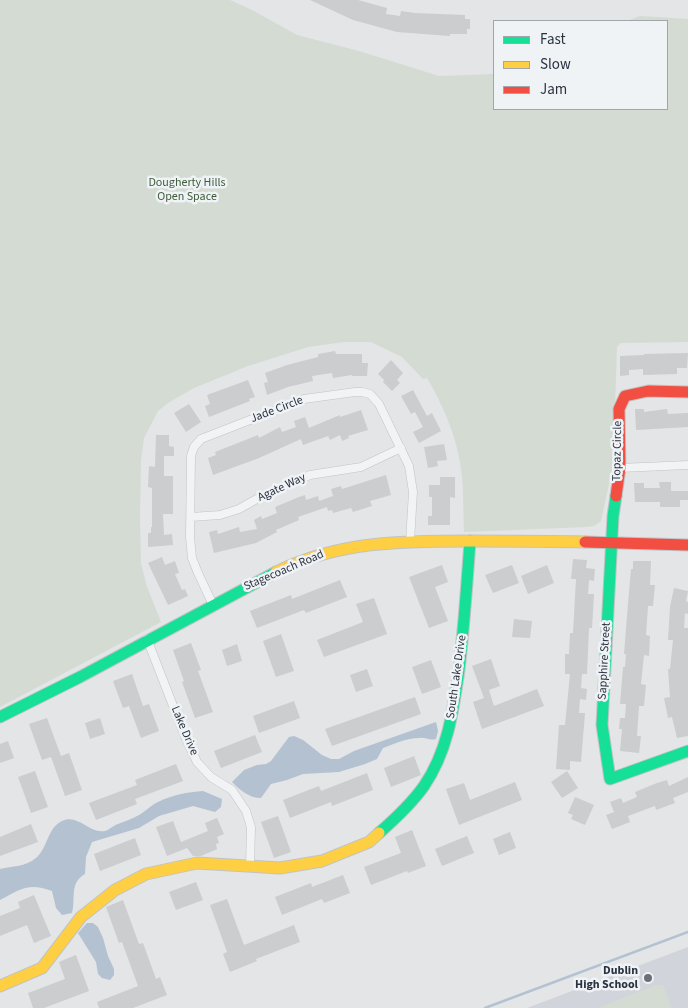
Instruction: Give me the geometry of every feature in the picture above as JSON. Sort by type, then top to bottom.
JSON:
[{"type":"street","name":"Jade Circle","points":[[214,605],[192,558],[190,537],[191,456],[194,447],[201,439],[304,399],[362,392],[370,394],[379,404],[409,466],[412,479],[410,541]]},
{"type":"street","name":"Topaz Circle","points":[[612,542],[613,516],[620,468],[619,408],[625,396],[642,392],[688,392]]},
{"type":"street","name":"Agate Way","points":[[190,517],[220,515],[239,509],[262,496],[310,475],[361,467],[401,448]]},
{"type":"street","points":[[620,468],[688,465]]},
{"type":"street","name":"Stagecoach Road","points":[[0,717],[214,605],[240,589],[282,568],[329,551],[372,544],[410,541],[612,542],[688,545]]},
{"type":"street","name":"South Lake Drive","points":[[0,986],[42,968],[81,916],[115,890],[146,874],[197,863],[280,868],[322,862],[369,842],[397,817],[424,786],[440,757],[452,721],[463,636],[470,541]]},
{"type":"street","name":"Sapphire Street","points":[[612,542],[602,725],[610,779],[688,750]]},
{"type":"street","name":"Lake Drive","points":[[147,640],[197,762],[211,777],[232,790],[246,811],[251,827],[250,866]]},
{"type":"shaded area","name":"Dublin High School","points":[[688,947],[688,1008],[527,1008]]},
{"type":"green space","name":"Dougherty Hills Open Space","points":[[0,0],[230,0],[297,35],[359,51],[439,76],[493,74],[493,110],[668,110],[668,20],[630,20],[640,16],[688,19],[688,342],[621,343],[617,347],[613,465],[601,521],[594,526],[586,527],[464,532],[462,479],[458,451],[447,418],[427,378],[423,379],[402,357],[371,342],[344,342],[308,347],[248,366],[194,388],[158,411],[144,438],[141,460],[140,519],[141,564],[147,587],[161,622],[0,707]]},
{"type":"green space","points":[[656,985],[663,985],[672,1008],[597,1008]]},
{"type":"water","points":[[436,722],[438,731],[436,739],[414,738],[405,740],[383,748],[377,759],[365,764],[339,772],[303,774],[271,784],[261,798],[249,795],[232,782],[244,770],[271,761],[289,737],[294,736],[303,740],[322,755],[331,759],[339,759],[354,751]]},
{"type":"water","points":[[203,791],[222,799],[221,807],[215,812],[193,806],[159,816],[139,828],[92,842],[86,857],[85,874],[75,886],[72,913],[62,915],[56,908],[52,891],[44,888],[25,888],[0,900],[0,869],[23,865],[36,858],[43,849],[53,828],[62,821],[68,819],[78,821],[94,830],[105,831],[139,815],[163,800],[180,794]]},
{"type":"water","points":[[87,923],[93,923],[98,927],[103,938],[114,969],[114,975],[110,980],[102,978],[98,974],[96,962],[78,933]]},
{"type":"building","points":[[310,0],[358,0],[387,8],[386,14],[400,16],[401,11],[465,15],[465,19],[470,19],[470,29],[467,29],[467,34],[450,34],[450,36],[397,32],[353,20]]},
{"type":"building","points":[[335,351],[336,354],[362,354],[362,363],[368,363],[367,376],[352,375],[333,378],[332,373],[312,376],[313,381],[288,387],[267,395],[264,383],[268,382],[265,373],[318,357],[318,354]]},
{"type":"building","points":[[688,353],[687,368],[677,368],[677,374],[643,375],[643,369],[629,370],[629,375],[620,376],[620,356]]},
{"type":"building","points":[[391,360],[403,373],[397,380],[400,383],[392,391],[378,374]]},
{"type":"building","points":[[248,380],[255,397],[249,399],[250,401],[209,417],[205,406],[210,404],[207,395]]},
{"type":"building","points":[[413,390],[427,416],[432,413],[441,431],[419,443],[413,432],[423,427],[415,412],[411,414],[401,396]]},
{"type":"building","points":[[189,404],[201,422],[186,432],[174,413]]},
{"type":"building","points":[[635,409],[644,409],[644,412],[667,409],[668,414],[688,413],[688,427],[636,430]]},
{"type":"building","points":[[361,410],[368,430],[348,436],[349,438],[342,441],[340,435],[330,440],[328,436],[303,445],[301,439],[259,458],[213,475],[208,458],[216,455],[215,452],[258,435],[259,438],[280,427],[282,432],[296,427],[294,421],[305,417],[309,428],[340,415],[340,417]]},
{"type":"building","points":[[156,435],[169,435],[169,446],[174,447],[174,456],[164,456],[164,476],[173,476],[173,514],[163,514],[164,535],[172,534],[173,545],[148,547],[148,533],[151,533],[152,527],[152,488],[148,487],[149,466],[155,467]]},
{"type":"building","points":[[444,444],[447,460],[437,461],[438,466],[428,468],[424,447]]},
{"type":"building","points":[[386,475],[391,495],[370,501],[372,506],[353,512],[351,508],[333,513],[332,510],[328,511],[327,507],[298,517],[299,520],[276,530],[277,532],[256,543],[214,553],[209,532],[217,530],[218,534],[239,527],[240,532],[257,529],[254,520],[261,516],[262,519],[277,513],[275,507],[305,495],[306,500],[318,496],[319,501],[333,496],[331,489],[341,486],[342,489]]},
{"type":"building","points":[[440,477],[455,477],[455,498],[450,497],[450,525],[428,525],[428,516],[432,516],[432,497],[429,497],[429,485],[440,485]]},
{"type":"building","points":[[659,482],[671,482],[671,491],[688,491],[688,500],[680,500],[680,507],[660,507],[660,502],[635,502],[634,483],[644,483],[644,488],[660,488]]},
{"type":"building","points":[[162,557],[165,565],[175,561],[179,573],[175,574],[182,590],[185,589],[188,596],[168,605],[148,563]]},
{"type":"building","points":[[573,559],[587,560],[586,568],[595,569],[594,581],[589,580],[588,594],[594,594],[592,628],[589,628],[587,674],[582,674],[581,688],[587,689],[586,700],[580,699],[579,713],[585,713],[581,762],[570,761],[570,770],[556,769],[559,725],[565,725],[570,674],[565,674],[565,654],[569,654],[570,633],[573,633],[576,579],[571,579]]},
{"type":"building","points":[[633,561],[651,561],[650,585],[655,585],[653,606],[648,606],[646,635],[650,636],[649,656],[644,655],[641,684],[646,685],[644,706],[639,706],[637,736],[641,736],[639,753],[620,751],[622,729],[619,729],[620,718],[625,718],[626,704],[620,704],[623,667],[625,667],[626,654],[624,654]]},
{"type":"building","points":[[442,565],[448,582],[435,587],[448,621],[429,628],[409,577]]},
{"type":"building","points":[[512,565],[519,583],[493,593],[485,575]]},
{"type":"building","points":[[547,565],[554,583],[528,594],[521,576]]},
{"type":"building","points":[[340,580],[347,597],[306,613],[304,610],[257,628],[250,611],[291,595],[292,599]]},
{"type":"building","points":[[674,588],[688,591],[686,601],[688,602],[688,614],[685,613],[684,628],[688,628],[688,736],[677,738],[672,717],[668,718],[664,698],[670,697],[668,669],[670,669],[673,640],[668,640],[670,607]]},
{"type":"building","points":[[374,598],[387,634],[324,657],[317,640],[363,622],[356,604]]},
{"type":"building","points":[[514,619],[532,621],[530,638],[512,637]]},
{"type":"building","points":[[281,634],[294,671],[276,677],[263,641]]},
{"type":"building","points":[[191,643],[201,670],[198,671],[213,712],[195,718],[173,650]]},
{"type":"building","points":[[237,644],[242,661],[227,666],[222,650]]},
{"type":"building","points":[[491,659],[500,686],[489,690],[494,706],[537,689],[544,706],[482,729],[473,702],[484,698],[472,666]]},
{"type":"building","points":[[431,660],[441,687],[422,694],[412,667]]},
{"type":"building","points":[[367,669],[373,686],[356,692],[350,675]]},
{"type":"building","points":[[132,674],[143,706],[149,704],[159,731],[141,738],[129,706],[123,708],[113,681]]},
{"type":"building","points":[[415,697],[421,714],[332,746],[325,729]]},
{"type":"building","points":[[294,701],[300,718],[259,733],[253,716]]},
{"type":"building","points":[[47,718],[61,756],[69,753],[82,790],[65,796],[51,757],[42,760],[29,724]]},
{"type":"building","points":[[100,718],[105,734],[90,739],[85,723]]},
{"type":"building","points":[[255,735],[262,752],[221,768],[214,751]]},
{"type":"building","points":[[8,741],[14,758],[0,763],[0,744]]},
{"type":"building","points":[[414,756],[421,775],[391,787],[384,768]]},
{"type":"building","points":[[176,764],[183,781],[135,799],[137,804],[96,820],[89,803],[137,785],[135,780]]},
{"type":"building","points":[[35,771],[48,807],[31,813],[18,777]]},
{"type":"building","points":[[567,771],[578,788],[562,798],[551,782]]},
{"type":"building","points":[[367,773],[373,790],[332,806],[331,802],[290,818],[283,800],[319,786],[321,791]]},
{"type":"building","points":[[688,777],[688,792],[673,798],[675,803],[656,810],[655,806],[628,816],[630,822],[612,829],[606,815],[614,812],[610,802],[621,798],[623,803],[637,797],[635,792],[657,783],[667,780],[669,786]]},
{"type":"building","points":[[515,782],[522,800],[459,825],[446,789],[464,783],[470,800]]},
{"type":"building","points":[[575,797],[594,805],[585,825],[571,819],[573,815],[568,813]]},
{"type":"building","points":[[278,816],[291,852],[274,858],[261,822]]},
{"type":"building","points":[[217,818],[224,834],[217,837],[219,843],[216,844],[217,849],[201,856],[193,856],[187,848],[167,856],[156,827],[173,821],[181,842],[208,831],[205,823]]},
{"type":"building","points":[[31,824],[38,842],[0,856],[0,837]]},
{"type":"building","points":[[412,830],[426,866],[371,885],[364,867],[401,853],[395,837]]},
{"type":"building","points":[[510,832],[516,848],[499,855],[493,839]]},
{"type":"building","points":[[467,836],[474,853],[442,866],[435,849]]},
{"type":"building","points":[[135,838],[141,855],[100,871],[94,854]]},
{"type":"building","points":[[343,875],[350,893],[324,903],[322,899],[282,915],[275,897],[311,883],[312,887]]},
{"type":"building","points":[[196,882],[203,900],[176,910],[169,892]]},
{"type":"building","points":[[34,895],[51,936],[34,943],[27,925],[0,936],[0,916],[20,908],[18,902]]},
{"type":"building","points":[[227,899],[244,945],[294,925],[300,942],[256,959],[257,961],[230,972],[223,954],[227,952],[210,905]]},
{"type":"building","points":[[123,900],[139,944],[143,943],[156,979],[160,977],[167,995],[133,1008],[99,1008],[97,1002],[138,986],[122,942],[119,943],[106,907]]},
{"type":"building","points":[[76,955],[89,991],[44,1008],[33,1008],[28,993],[65,979],[59,962]]},
{"type":"waterway","points":[[485,1008],[688,932]]},
{"type":"traffic: fast","points":[[616,496],[613,516],[602,725],[610,779],[688,751]]},
{"type":"traffic: fast","points":[[379,833],[403,811],[424,786],[439,759],[444,745],[452,715],[459,670],[470,541]]},
{"type":"traffic: fast","points":[[0,717],[80,677],[276,572]]},
{"type":"traffic: slow","points":[[276,572],[323,554],[371,545],[444,541],[585,542]]},
{"type":"traffic: slow","points":[[0,986],[42,968],[81,917],[115,890],[146,874],[197,863],[280,868],[322,861],[369,842],[379,833]]},
{"type":"traffic: jam","points":[[616,496],[620,468],[619,409],[625,396],[648,391],[688,392]]},
{"type":"traffic: jam","points":[[585,542],[688,545]]},
{"type":"place","name":"Dublin High School","points":[[648,978]]}]
